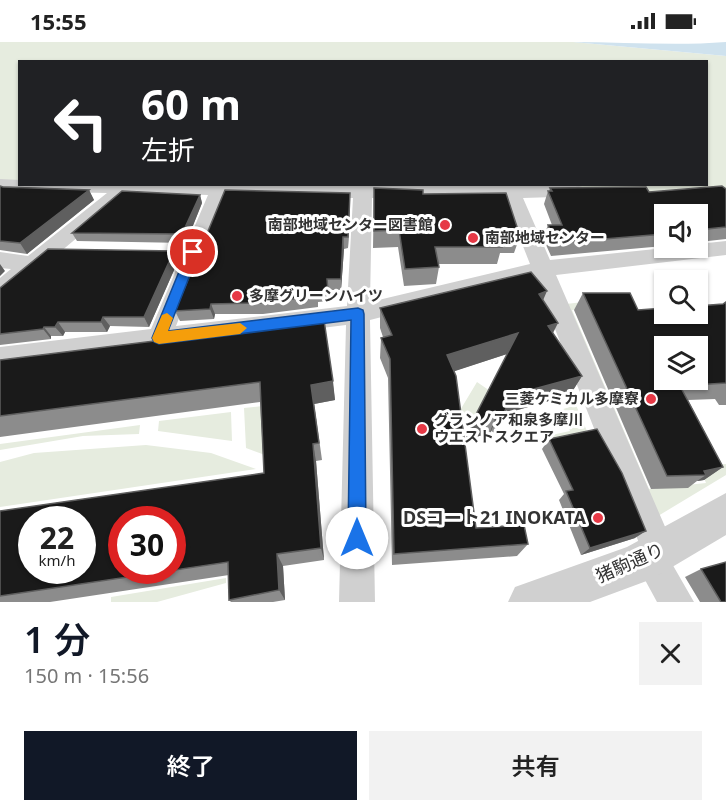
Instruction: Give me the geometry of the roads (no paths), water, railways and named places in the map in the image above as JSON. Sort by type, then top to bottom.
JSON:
[{"type":"street","points":[[0,184],[18,185]]},
{"type":"street","points":[[62,186],[363,192],[593,192]]},
{"type":"street","points":[[0,290],[125,188]]},
{"type":"street","points":[[159,338],[220,189]]},
{"type":"street","points":[[357,602],[358,314],[363,192]]},
{"type":"street","points":[[511,192],[654,554],[676,602]]},
{"type":"street","points":[[0,357],[358,314],[541,269],[726,248]]},
{"type":"street","points":[[0,260],[82,251]]},
{"type":"street","points":[[171,252],[193,252]]},
{"type":"street","name":"猪駒通り","points":[[530,602],[637,564],[726,513]]},
{"type":"water","points":[[573,42],[669,44],[726,42],[726,56]]},
{"type":"place","name":"南部地域センター図書館","points":[[445,225]]},
{"type":"place","name":"南部地域センター","points":[[473,238]]},
{"type":"place","name":"多摩グリーンハイツ","points":[[237,296]]},
{"type":"place","name":"三菱ケミカル多摩寮","points":[[651,399]]},
{"type":"place","name":"グランノア和泉多摩川 ウエストスクエア","points":[[422,429]]},
{"type":"place","name":"DSコート21 INOKATA","points":[[598,518]]}]
